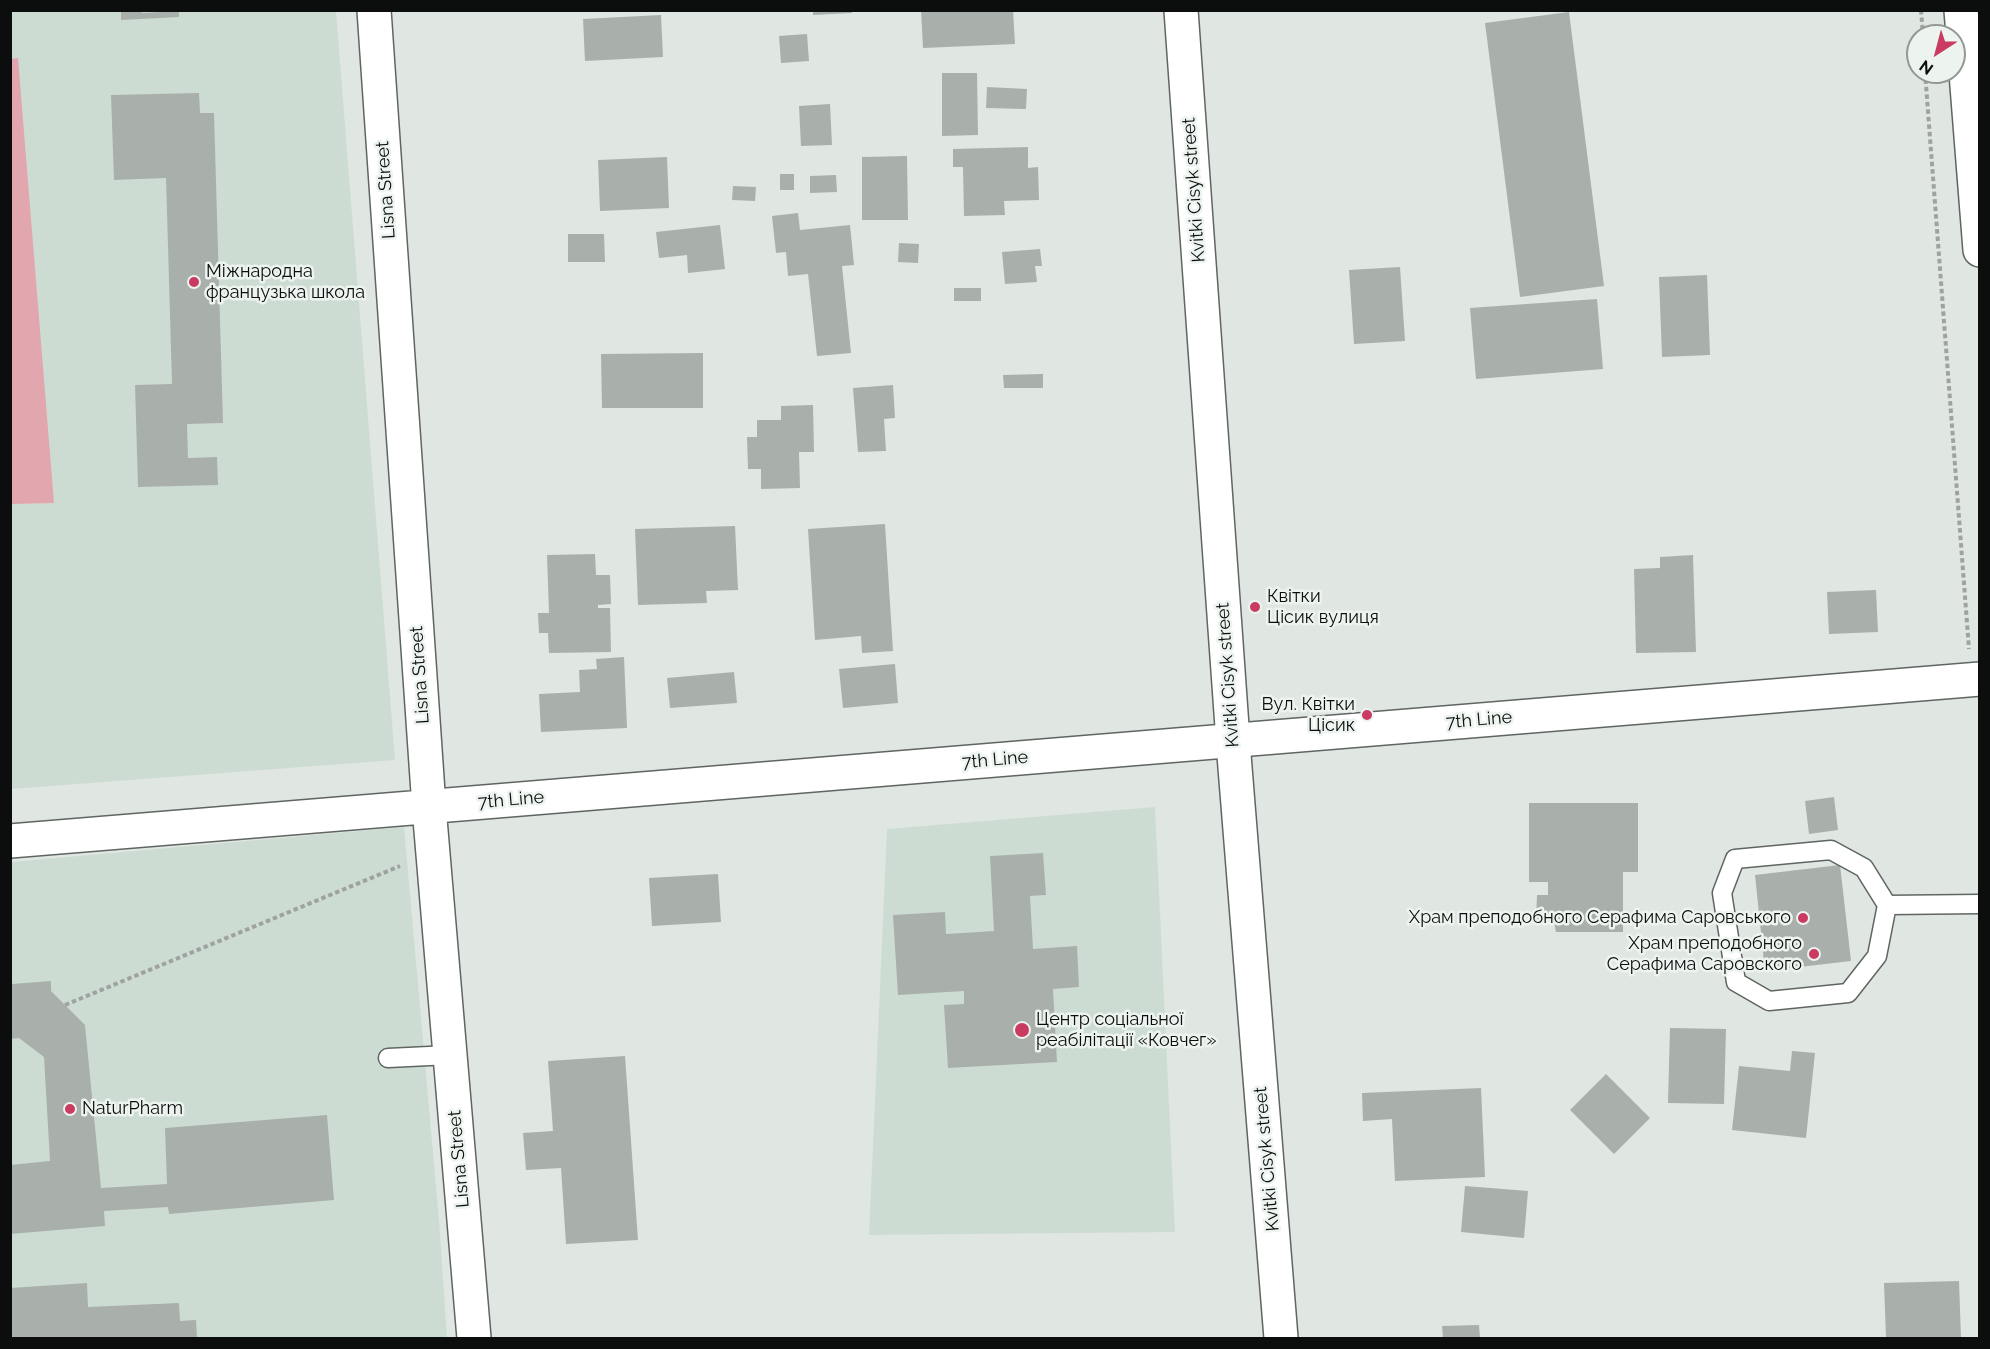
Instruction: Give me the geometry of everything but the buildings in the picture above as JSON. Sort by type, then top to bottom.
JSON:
[{"type":"street","name":"Lisna Street","points":[[374,10],[430,816],[474,1338]]},
{"type":"street","name":"Kvitki Cisyk street","points":[[1181,10],[1233,741],[1281,1338]]},
{"type":"street","points":[[1961,10],[1980,250]]},
{"type":"street","name":"7th Line","points":[[10,841],[430,816],[1233,741],[1975,679]]},
{"type":"lane","points":[[1831,850],[1864,868],[1887,905],[1878,956],[1848,993],[1769,1001],[1736,982],[1722,893],[1735,859],[1831,850]]},
{"type":"lane","points":[[1887,905],[1980,904]]},
{"type":"lane","points":[[388,1058],[450,1055]]},
{"type":"path","points":[[1927,84],[1975,679]]},
{"type":"path","points":[[65,1005],[407,863],[430,816]]},
{"type":"shaded area","points":[[11,11],[336,11],[395,760],[11,789]]},
{"type":"shaded area","points":[[18,58],[54,503],[11,504],[10,59]]},
{"type":"shaded area","name":"Центр соціальної реабілітації «Ковчег»","points":[[1155,807],[1175,1232],[869,1235],[887,829]]},
{"type":"shaded area","points":[[404,827],[439,1220],[447,1338],[11,1338],[11,862]]},
{"type":"place","name":"Міжнародна французька школа","points":[[194,282]]},
{"type":"place","name":"Квітки Цісик вулиця","points":[[1255,607]]},
{"type":"place","name":"Вул. Квітки Цісик","points":[[1367,715]]},
{"type":"place","name":"Храм преподобного Серафима Саровського","points":[[1803,918]]},
{"type":"place","name":"Храм преподобного Серафима Саровского","points":[[1814,954]]},
{"type":"place","name":"Центр соціальної реабілітації «Ковчег»","points":[[1022,1030]]},
{"type":"place","name":"NaturPharm","points":[[70,1109]]}]
